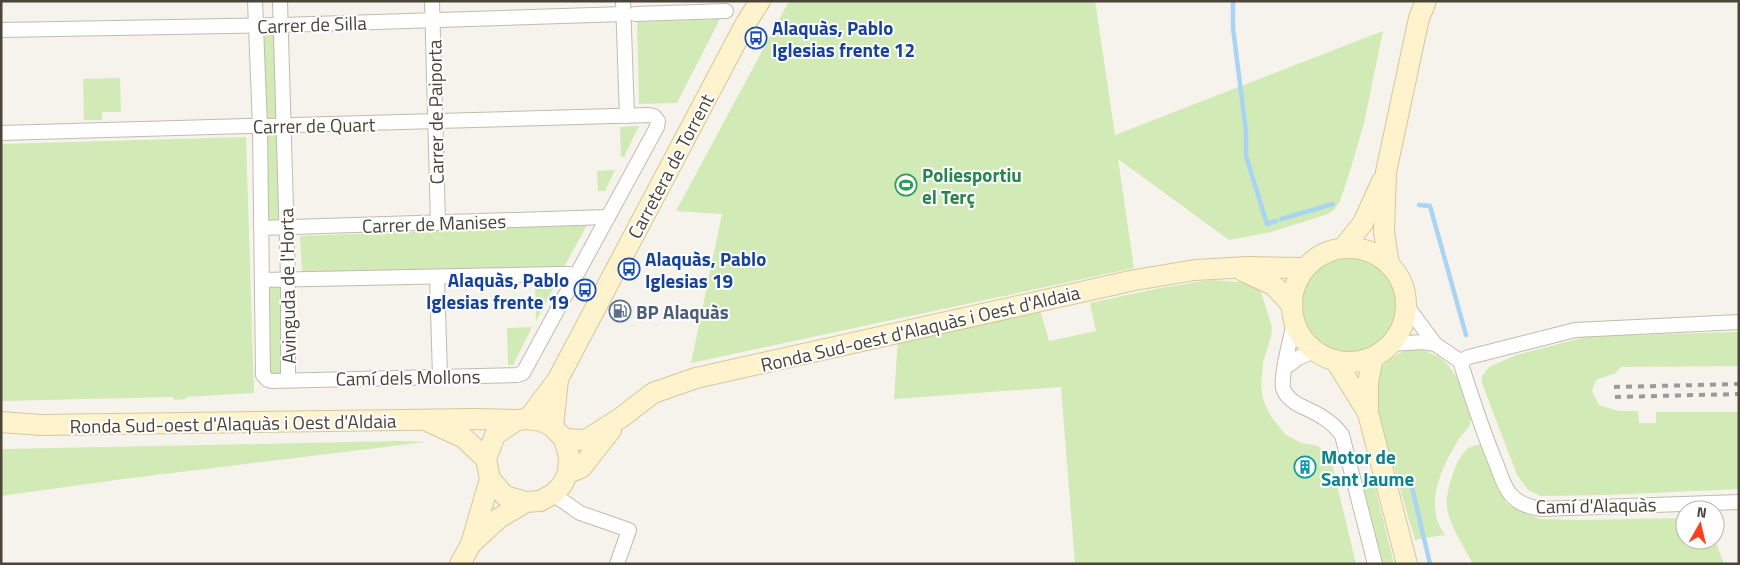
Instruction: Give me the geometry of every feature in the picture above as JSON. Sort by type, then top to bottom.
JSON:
[{"type":"main road","points":[[1389,265],[1384,232],[1386,172],[1419,18],[1426,1]]},
{"type":"main road","name":"Carretera de Torrent","points":[[522,419],[558,379],[746,23],[758,4]]},
{"type":"main road","points":[[1344,247],[1370,252],[1389,265],[1402,283],[1406,305],[1402,326],[1391,344],[1373,356],[1354,362],[1335,360],[1314,351],[1302,338],[1293,313],[1295,285],[1305,268],[1317,258],[1344,247],[1363,223],[1386,172]]},
{"type":"main road","name":"Ronda Sud-oest d'Alaquàs i Oest d'Aldaia","points":[[1229,268],[1247,272],[1266,280],[1282,292],[1293,313]]},
{"type":"main road","name":"Ronda Sud-oest d'Alaquàs i Oest d'Aldaia","points":[[558,433],[586,440],[653,393],[696,378],[1135,280],[1195,270],[1305,268]]},
{"type":"main road","points":[[1373,356],[1368,382],[1368,413],[1407,564]]},
{"type":"main road","points":[[1335,360],[1368,413]]},
{"type":"main road","name":"Carretera de Torrent","points":[[558,379],[558,433]]},
{"type":"main road","name":"Ronda Sud-oest d'Alaquàs i Oest d'Aldaia","points":[[568,473],[580,468],[622,416]]},
{"type":"main road","points":[[460,564],[471,544],[490,480],[486,459],[495,435],[522,419],[541,421],[558,433],[570,456],[568,473],[562,484],[553,494],[540,500],[526,502],[499,518],[471,544]]},
{"type":"main road","name":"Ronda Sud-oest d'Alaquàs i Oest d'Aldaia","points":[[1,422],[41,425],[522,419]]},
{"type":"main road","name":"Ronda Sud-oest d'Alaquàs i Oest d'Aldaia","points":[[425,420],[464,438],[486,459]]},
{"type":"main road","name":"Ronda Sud-oest d'Alaquàs i Oest d'Aldaia","points":[[1,435],[41,425]]},
{"type":"main road","points":[[490,480],[505,496],[526,502]]},
{"type":"street","name":"Avinguda de l'Horta","points":[[255,1],[260,126],[263,372],[268,380],[272,381],[288,380],[288,279],[280,1]]},
{"type":"street","name":"Carrer de Paiporta","points":[[432,1],[438,223]]},
{"type":"street","name":"Carrer de Silla","points":[[1,30],[281,25],[433,20],[627,10],[726,11]]},
{"type":"street","points":[[626,116],[627,10]]},
{"type":"street","name":"Carrer de Quart","points":[[1,133],[654,116],[657,118],[658,123],[608,217]]},
{"type":"street","points":[[262,280],[561,274],[575,276],[608,217]]},
{"type":"street","name":"Carrer de Manises","points":[[261,228],[608,217]]},
{"type":"street","name":"Camí dels Mollons","points":[[288,380],[517,375],[526,369],[575,276]]},
{"type":"street","points":[[437,277],[440,376]]},
{"type":"street","points":[[1406,305],[1415,320],[1435,344],[1460,361],[1469,357],[1575,330],[1739,322]]},
{"type":"street","points":[[1293,313],[1283,387],[1286,395],[1296,404],[1324,416],[1342,434],[1375,564]]},
{"type":"street","points":[[1391,344],[1422,342],[1435,344]]},
{"type":"street","points":[[1285,368],[1298,358],[1314,351]]},
{"type":"street","name":"Camí d'Alaquàs","points":[[1460,361],[1483,431],[1503,481],[1509,493],[1519,502],[1530,508],[1739,502]]},
{"type":"street","points":[[553,494],[580,513],[629,530],[617,564]]},
{"type":"green space","name":"Poliesportiu el Terç","points":[[789,1],[1095,1],[1115,135],[1383,31],[1364,123],[1350,171],[1340,201],[1334,210],[1328,214],[1271,232],[1229,240],[1118,159],[1134,268],[691,363],[722,214],[676,211]]},
{"type":"green space","points":[[720,19],[677,103],[639,104],[637,22]]},
{"type":"green space","points":[[275,31],[278,116],[276,118],[265,118],[262,32]]},
{"type":"green space","points":[[120,78],[121,112],[102,112],[102,120],[84,120],[83,79]]},
{"type":"green space","points":[[639,126],[624,157],[621,157],[620,127]]},
{"type":"green space","points":[[277,133],[279,135],[281,219],[269,221],[266,219],[265,134]]},
{"type":"green space","points":[[246,137],[254,393],[186,397],[186,399],[174,400],[173,397],[1,401],[1,144]]},
{"type":"green space","points":[[615,170],[605,191],[598,191],[597,171]]},
{"type":"green space","points":[[587,225],[564,267],[302,273],[300,236]]},
{"type":"green space","points":[[1349,257],[1368,260],[1384,271],[1395,287],[1398,306],[1395,325],[1384,341],[1368,352],[1349,355],[1330,352],[1314,341],[1303,325],[1300,306],[1303,287],[1314,271],[1330,260]]},
{"type":"green space","points":[[1210,280],[1240,282],[1254,286],[1261,292],[1272,327],[1263,362],[1261,385],[1263,399],[1270,415],[1285,434],[1301,443],[1318,446],[1328,454],[1356,564],[1075,564],[1061,387],[894,399],[898,338],[1039,306],[1049,341],[1096,331],[1090,303],[1160,288]]},
{"type":"green space","points":[[535,283],[556,283],[536,321]]},
{"type":"green space","points":[[270,287],[282,287],[285,374],[273,375],[270,373],[268,289]]},
{"type":"green space","points":[[532,327],[513,365],[508,365],[507,328]]},
{"type":"green space","points":[[1739,332],[1739,366],[1621,367],[1616,373],[1596,380],[1592,391],[1599,405],[1618,411],[1638,411],[1639,423],[1656,423],[1656,412],[1739,412],[1739,489],[1540,496],[1528,490],[1517,475],[1482,383],[1482,376],[1489,367],[1516,355],[1589,336]]},
{"type":"green space","points":[[1417,348],[1438,357],[1449,366],[1459,381],[1467,399],[1471,416],[1469,426],[1458,440],[1447,460],[1436,491],[1435,512],[1445,535],[1415,540],[1382,427],[1374,391],[1378,372],[1386,361],[1407,349]]},
{"type":"green space","points":[[426,442],[1,496],[1,450],[4,449]]},
{"type":"green space","points":[[1482,444],[1506,503],[1526,514],[1541,519],[1675,518],[1675,550],[1719,550],[1724,564],[1473,564],[1448,514],[1447,501],[1452,476],[1459,460],[1467,449]]},
{"type":"green space","points":[[1375,487],[1394,564],[1383,564],[1364,489]]},
{"type":"waterway","points":[[1233,1],[1233,28],[1246,132],[1246,156],[1267,224],[1276,221]]},
{"type":"waterway","points":[[1281,219],[1333,204]]},
{"type":"waterway","points":[[1419,205],[1430,206],[1466,335]]},
{"type":"waterway","points":[[1411,483],[1430,564]]},
{"type":"railway","points":[[1614,387],[1739,384]]},
{"type":"railway","points":[[1615,397],[1739,394]]},
{"type":"place","name":"Alaquàs, Pablo Iglesias frente 12","points":[[756,38]]},
{"type":"place","name":"Poliesportiu el Terç","points":[[906,185]]},
{"type":"place","name":"Alaquàs, Pablo Iglesias 19","points":[[629,269]]},
{"type":"place","name":"Alaquàs, Pablo Iglesias frente 19","points":[[585,290]]},
{"type":"place","name":"BP Alaquàs","points":[[620,311]]},
{"type":"place","name":"Motor de Sant Jaume","points":[[1305,467]]}]
